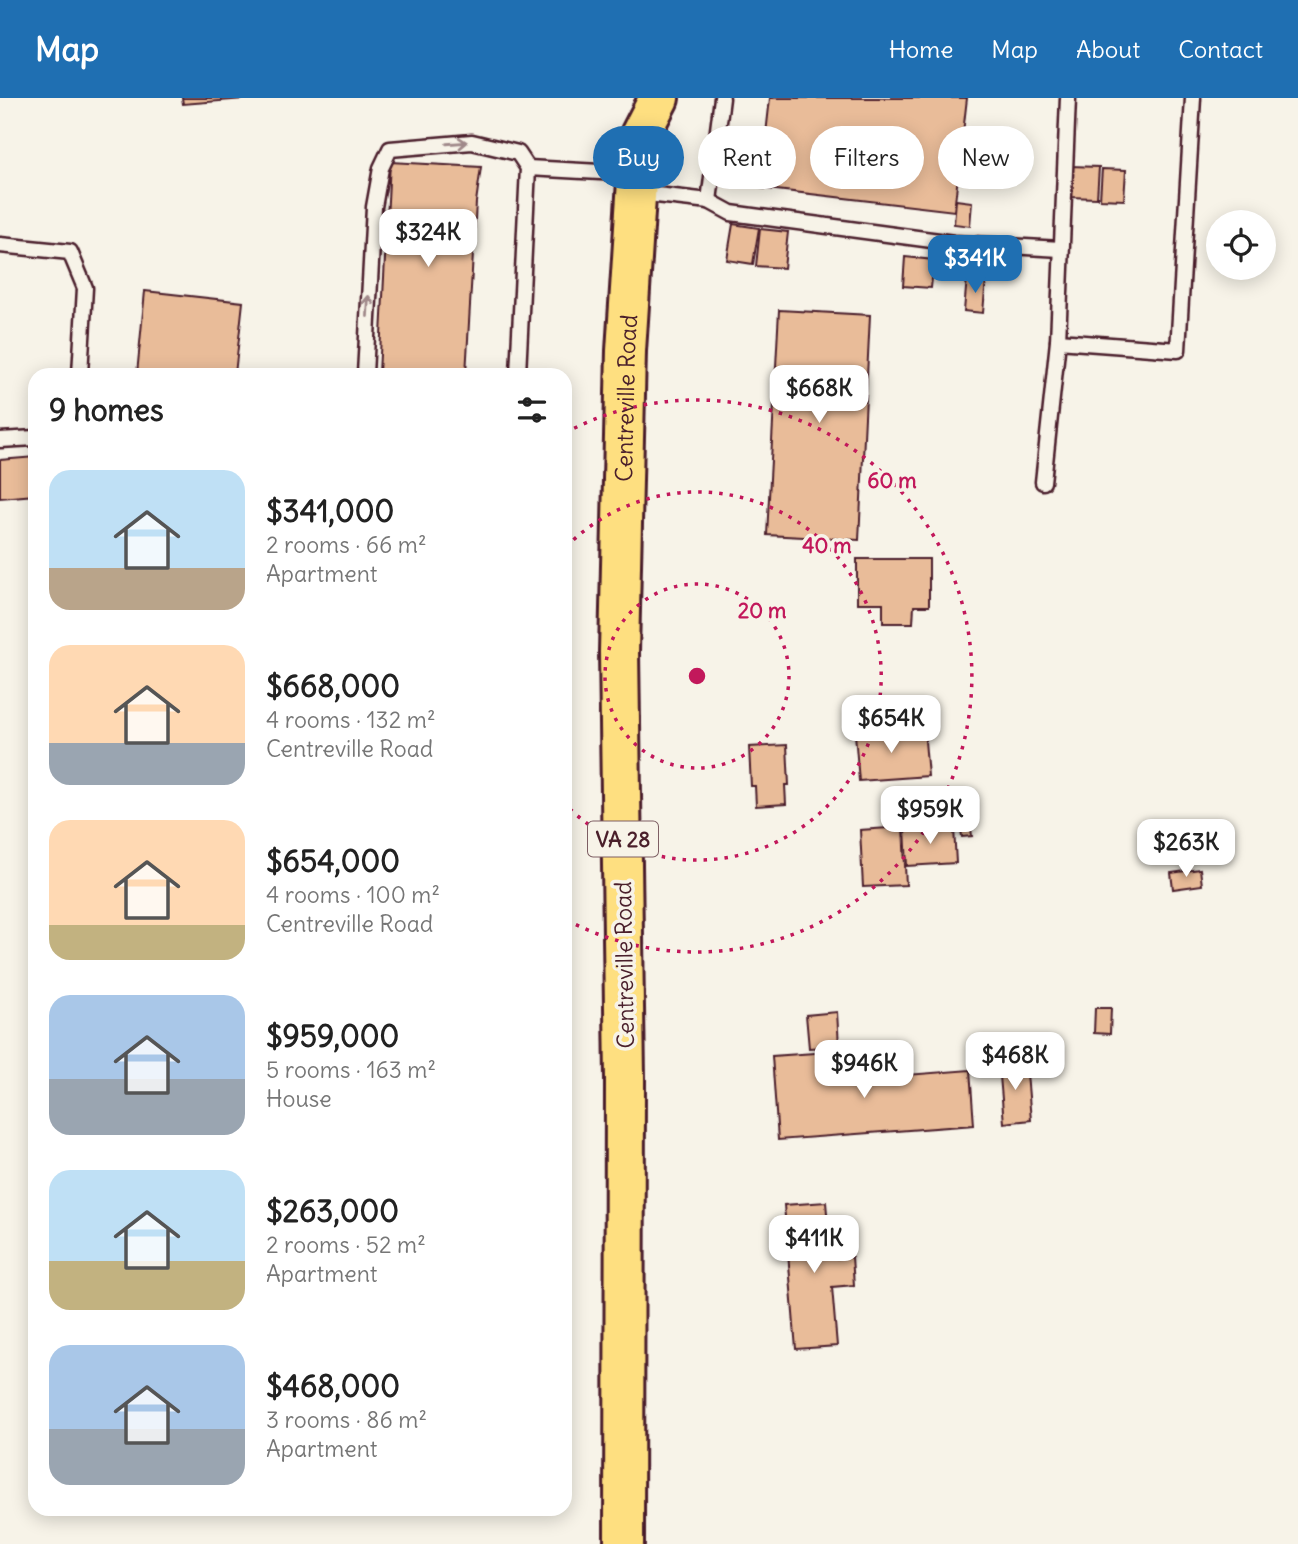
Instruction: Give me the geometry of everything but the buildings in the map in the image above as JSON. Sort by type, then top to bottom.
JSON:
[{"type":"highway","name":"Centreville Road","points":[[628,98],[637,126]]},
{"type":"highway","name":"Centreville Road","points":[[645,126],[659,98]]},
{"type":"highway","name":"Centreville Road","points":[[624,1544],[625,1078],[619,652],[626,351],[635,189]]},
{"type":"lane","points":[[709,201],[722,98]]},
{"type":"lane","points":[[1043,482],[1058,341],[1068,98]]},
{"type":"lane","points":[[1058,341],[1178,350],[1193,98]]},
{"type":"lane","points":[[365,368],[374,207],[382,168],[390,149],[472,142],[518,153],[528,168],[518,368]]},
{"type":"lane","points":[[528,168],[593,177]]},
{"type":"lane","points":[[660,189],[709,201],[731,213],[757,217],[954,243],[1061,249]]},
{"type":"lane","points":[[0,245],[70,252],[85,288],[79,368]]},
{"type":"lane","points":[[0,440],[28,438]]}]
